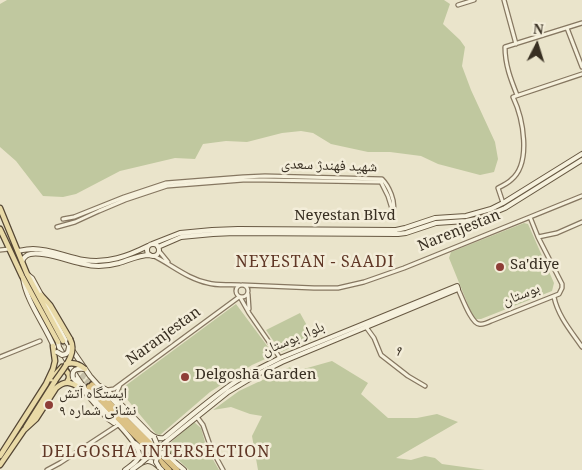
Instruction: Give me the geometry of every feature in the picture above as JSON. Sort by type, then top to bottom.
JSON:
[{"type":"highway","points":[[93,386],[112,412],[169,470]]},
{"type":"highway","points":[[93,386],[177,470]]},
{"type":"main road","name":"Neyestan Blvd","points":[[18,251],[41,249],[85,260],[100,261],[134,253],[180,233],[204,230],[238,228],[396,230],[435,218],[466,216],[481,212],[503,203],[582,154]]},
{"type":"main road","name":"Neyestan Blvd","points":[[159,249],[181,237],[196,235],[235,233],[398,234],[436,222],[466,221],[482,218],[505,208],[582,160]]},
{"type":"main road","points":[[0,208],[22,262],[25,275],[24,285],[28,296],[57,352],[62,355],[66,354],[69,347],[64,341],[50,305],[32,278],[25,275]]},
{"type":"main road","points":[[0,228],[25,275],[64,341],[85,369],[93,386],[107,390],[154,437],[156,449],[145,451],[133,442],[91,396],[59,348],[64,341]]},
{"type":"main road","points":[[22,262],[24,257],[36,253],[96,266],[109,265],[143,255],[152,256],[157,255],[159,249],[156,244],[150,245],[147,252],[152,256]]},
{"type":"main road","points":[[25,250],[22,253],[23,256],[26,256]]},
{"type":"main road","name":"بلوار بوستان","points":[[322,343],[366,327],[458,288]]},
{"type":"main road","name":"بلوار بوستان","points":[[154,437],[164,438],[214,397],[256,370],[458,288]]},
{"type":"main road","points":[[0,466],[72,354],[72,346],[64,341]]},
{"type":"main road","points":[[0,456],[46,384],[55,361],[54,346]]},
{"type":"main road","points":[[46,384],[64,365],[79,364],[85,369]]},
{"type":"main road","points":[[85,369],[77,368],[74,370],[72,378],[107,418],[118,425]]},
{"type":"main road","points":[[58,371],[66,370],[69,374],[67,382]]},
{"type":"main road","points":[[24,430],[36,419],[56,388],[61,384],[67,382],[80,388]]},
{"type":"main road","name":"بلوار بوستان","points":[[139,461],[167,441],[236,384]]},
{"type":"main road","points":[[167,441],[167,454],[184,470]]},
{"type":"main road","points":[[132,470],[139,461],[139,453],[133,442]]},
{"type":"main road","points":[[160,469],[156,462],[157,456],[167,454]]},
{"type":"main road","points":[[125,470],[139,461],[154,462],[160,469]]},
{"type":"street","points":[[458,5],[474,0]]},
{"type":"street","points":[[504,0],[516,44]]},
{"type":"street","points":[[503,203],[498,188],[510,181],[517,172],[522,160],[524,142],[505,57],[505,48],[582,23]]},
{"type":"street","points":[[567,28],[582,67]]},
{"type":"street","points":[[515,96],[582,74]]},
{"type":"street","name":"شهید فهندژ سعدی","points":[[57,227],[75,222],[167,186],[243,180],[381,182],[388,196],[392,212],[394,207],[385,182],[378,178],[265,176],[166,183],[64,219]]},
{"type":"street","name":"Narenjestan","points":[[170,264],[179,271],[209,284],[338,288],[364,282],[404,268],[582,196]]},
{"type":"street","name":"بوستان","points":[[458,288],[472,319],[477,324],[491,321],[554,296],[561,291],[562,284],[530,217]]},
{"type":"street","points":[[538,237],[582,222]]},
{"type":"street","points":[[0,250],[10,249]]},
{"type":"street","points":[[159,249],[170,264]]},
{"type":"street","points":[[152,256],[170,264]]},
{"type":"street","points":[[229,284],[238,294],[281,360]]},
{"type":"street","points":[[238,294],[237,286],[242,285],[246,287],[249,312]]},
{"type":"street","points":[[238,294],[244,297],[255,286]]},
{"type":"street","name":"Naranjestan","points":[[107,390],[114,389],[120,385],[230,304],[238,294]]},
{"type":"street","points":[[554,296],[556,307],[582,348]]},
{"type":"street","name":"۹","points":[[366,327],[374,338],[381,355],[408,376],[425,386]]},
{"type":"street","points":[[0,358],[40,341]]},
{"type":"street","points":[[120,385],[117,398],[120,403]]},
{"type":"street","points":[[197,417],[203,425],[211,448],[223,470]]},
{"type":"street","points":[[47,470],[118,425]]},
{"type":"green space","points":[[7,0],[444,0],[450,4],[443,24],[465,47],[462,66],[495,142],[498,159],[494,172],[480,175],[438,164],[421,156],[390,152],[368,152],[331,144],[313,133],[301,131],[282,133],[247,142],[226,141],[203,144],[195,159],[175,158],[120,171],[76,194],[63,197],[43,196],[16,161],[0,147],[0,4]]},
{"type":"green space","points":[[524,223],[528,224],[554,283],[552,291],[481,319],[475,319],[449,258],[451,252]]},
{"type":"green space","name":"Delgoshā Garden","points":[[236,304],[274,355],[252,365],[210,392],[160,435],[156,434],[121,392],[121,389]]},
{"type":"green space","points":[[300,313],[314,338],[281,352],[266,330]]},
{"type":"green space","points":[[332,361],[368,383],[361,394],[388,418],[417,418],[437,414],[458,422],[396,458],[411,460],[425,456],[435,458],[442,464],[485,470],[258,470],[252,436],[262,416],[231,407],[213,410],[239,391],[290,367],[293,372]]},
{"type":"green space","points":[[194,422],[201,428],[207,449],[219,470],[189,470],[170,452],[170,443]]},
{"type":"tunnel","points":[[63,341],[77,365],[92,385]]},
{"type":"tunnel","points":[[63,351],[89,387]]},
{"type":"place","name":"Sa'diye","points":[[500,267]]},
{"type":"place","name":"Delgoshā Garden","points":[[185,377]]},
{"type":"place","name":"ایستگاه آتش نشانی شماره ۹","points":[[49,405]]},
{"type":"district","name":"NEYESTAN - SAADI","points":[[315,265]]},
{"type":"district","name":"DELGOSHA INTERSECTION","points":[[156,455]]}]
